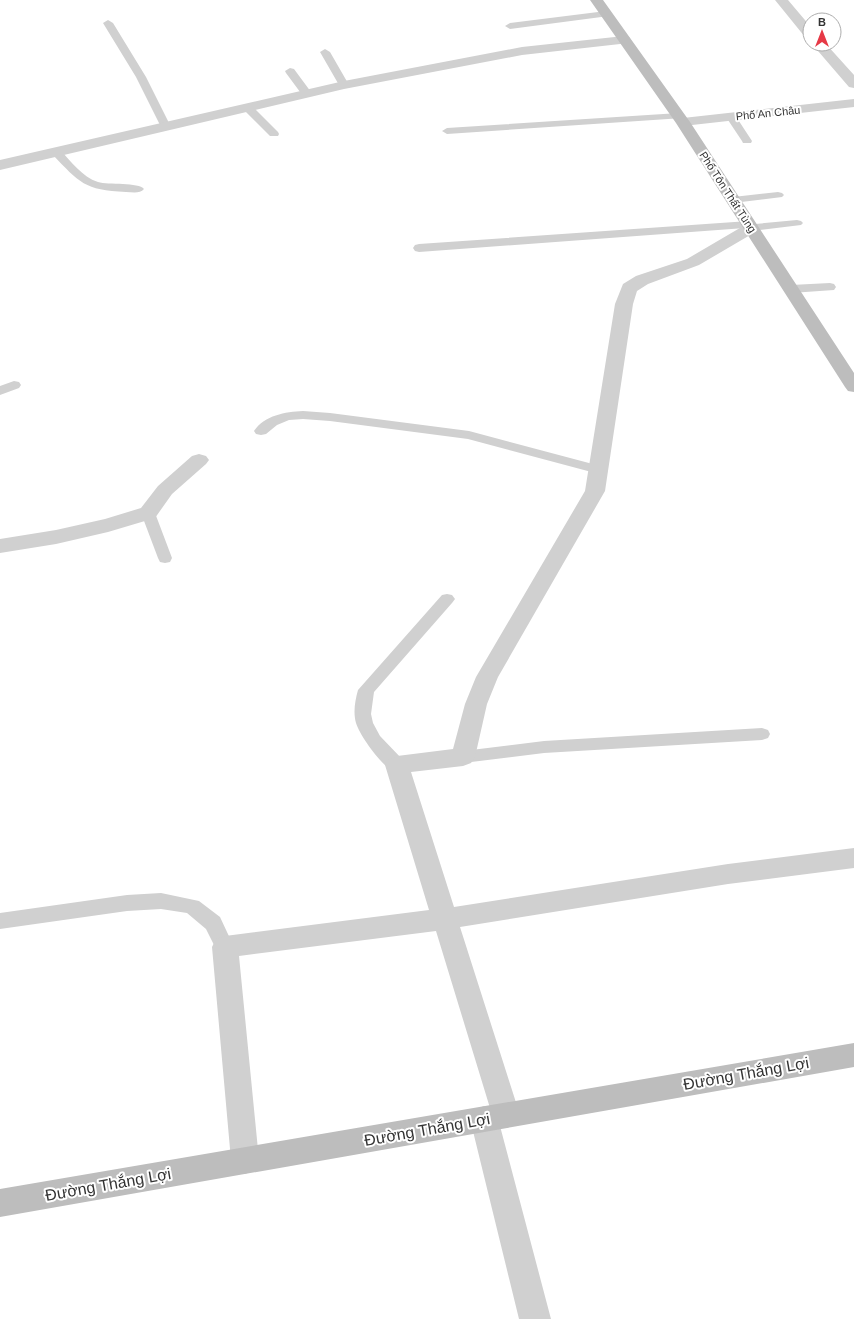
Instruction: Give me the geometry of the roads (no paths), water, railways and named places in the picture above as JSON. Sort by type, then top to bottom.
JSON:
[{"type":"street","name":"Phố Tôn Thất Tùng","points":[[596,0],[681,119],[854,387]]},
{"type":"street","points":[[781,0],[802,25]]},
{"type":"street","points":[[0,165],[344,85],[522,51],[624,40]]},
{"type":"street","points":[[826,52],[854,84]]},
{"type":"street","name":"Phố An Châu","points":[[681,119],[731,117],[854,103]]},
{"type":"street","points":[[535,1319],[495,1117],[445,919],[397,765],[463,757],[476,704],[487,677],[595,491],[624,304],[629,288],[642,280],[693,262],[750,226]]},
{"type":"street","points":[[0,546],[56,537],[108,525],[148,513],[165,490],[199,460]]},
{"type":"street","points":[[245,1160],[225,947],[445,919],[728,874],[854,858]]},
{"type":"street","name":"Đường Thắng Lợi","points":[[0,1203],[854,1055]]},
{"type":"lane","points":[[510,26],[606,14]]},
{"type":"lane","points":[[108,23],[141,78],[166,127]]},
{"type":"lane","points":[[325,52],[344,85]]},
{"type":"lane","points":[[290,71],[307,94]]},
{"type":"lane","points":[[248,108],[274,134]]},
{"type":"lane","points":[[731,117],[747,141]]},
{"type":"lane","points":[[447,131],[524,125],[681,119]]},
{"type":"lane","points":[[56,152],[84,180],[94,184],[138,189]]},
{"type":"lane","points":[[733,200],[778,195]]},
{"type":"lane","points":[[419,248],[540,238],[797,224]]},
{"type":"lane","points":[[791,289],[830,287]]},
{"type":"lane","points":[[0,391],[14,385]]},
{"type":"lane","points":[[261,431],[272,422],[286,416],[303,415],[330,417],[469,435],[599,470]]},
{"type":"lane","points":[[148,513],[165,558]]},
{"type":"lane","points":[[397,765],[370,738],[364,725],[361,712],[363,698],[366,690],[447,599]]},
{"type":"lane","points":[[463,757],[544,747],[762,734]]},
{"type":"lane","points":[[0,921],[127,903],[161,901],[192,906],[213,923],[225,947]]}]
